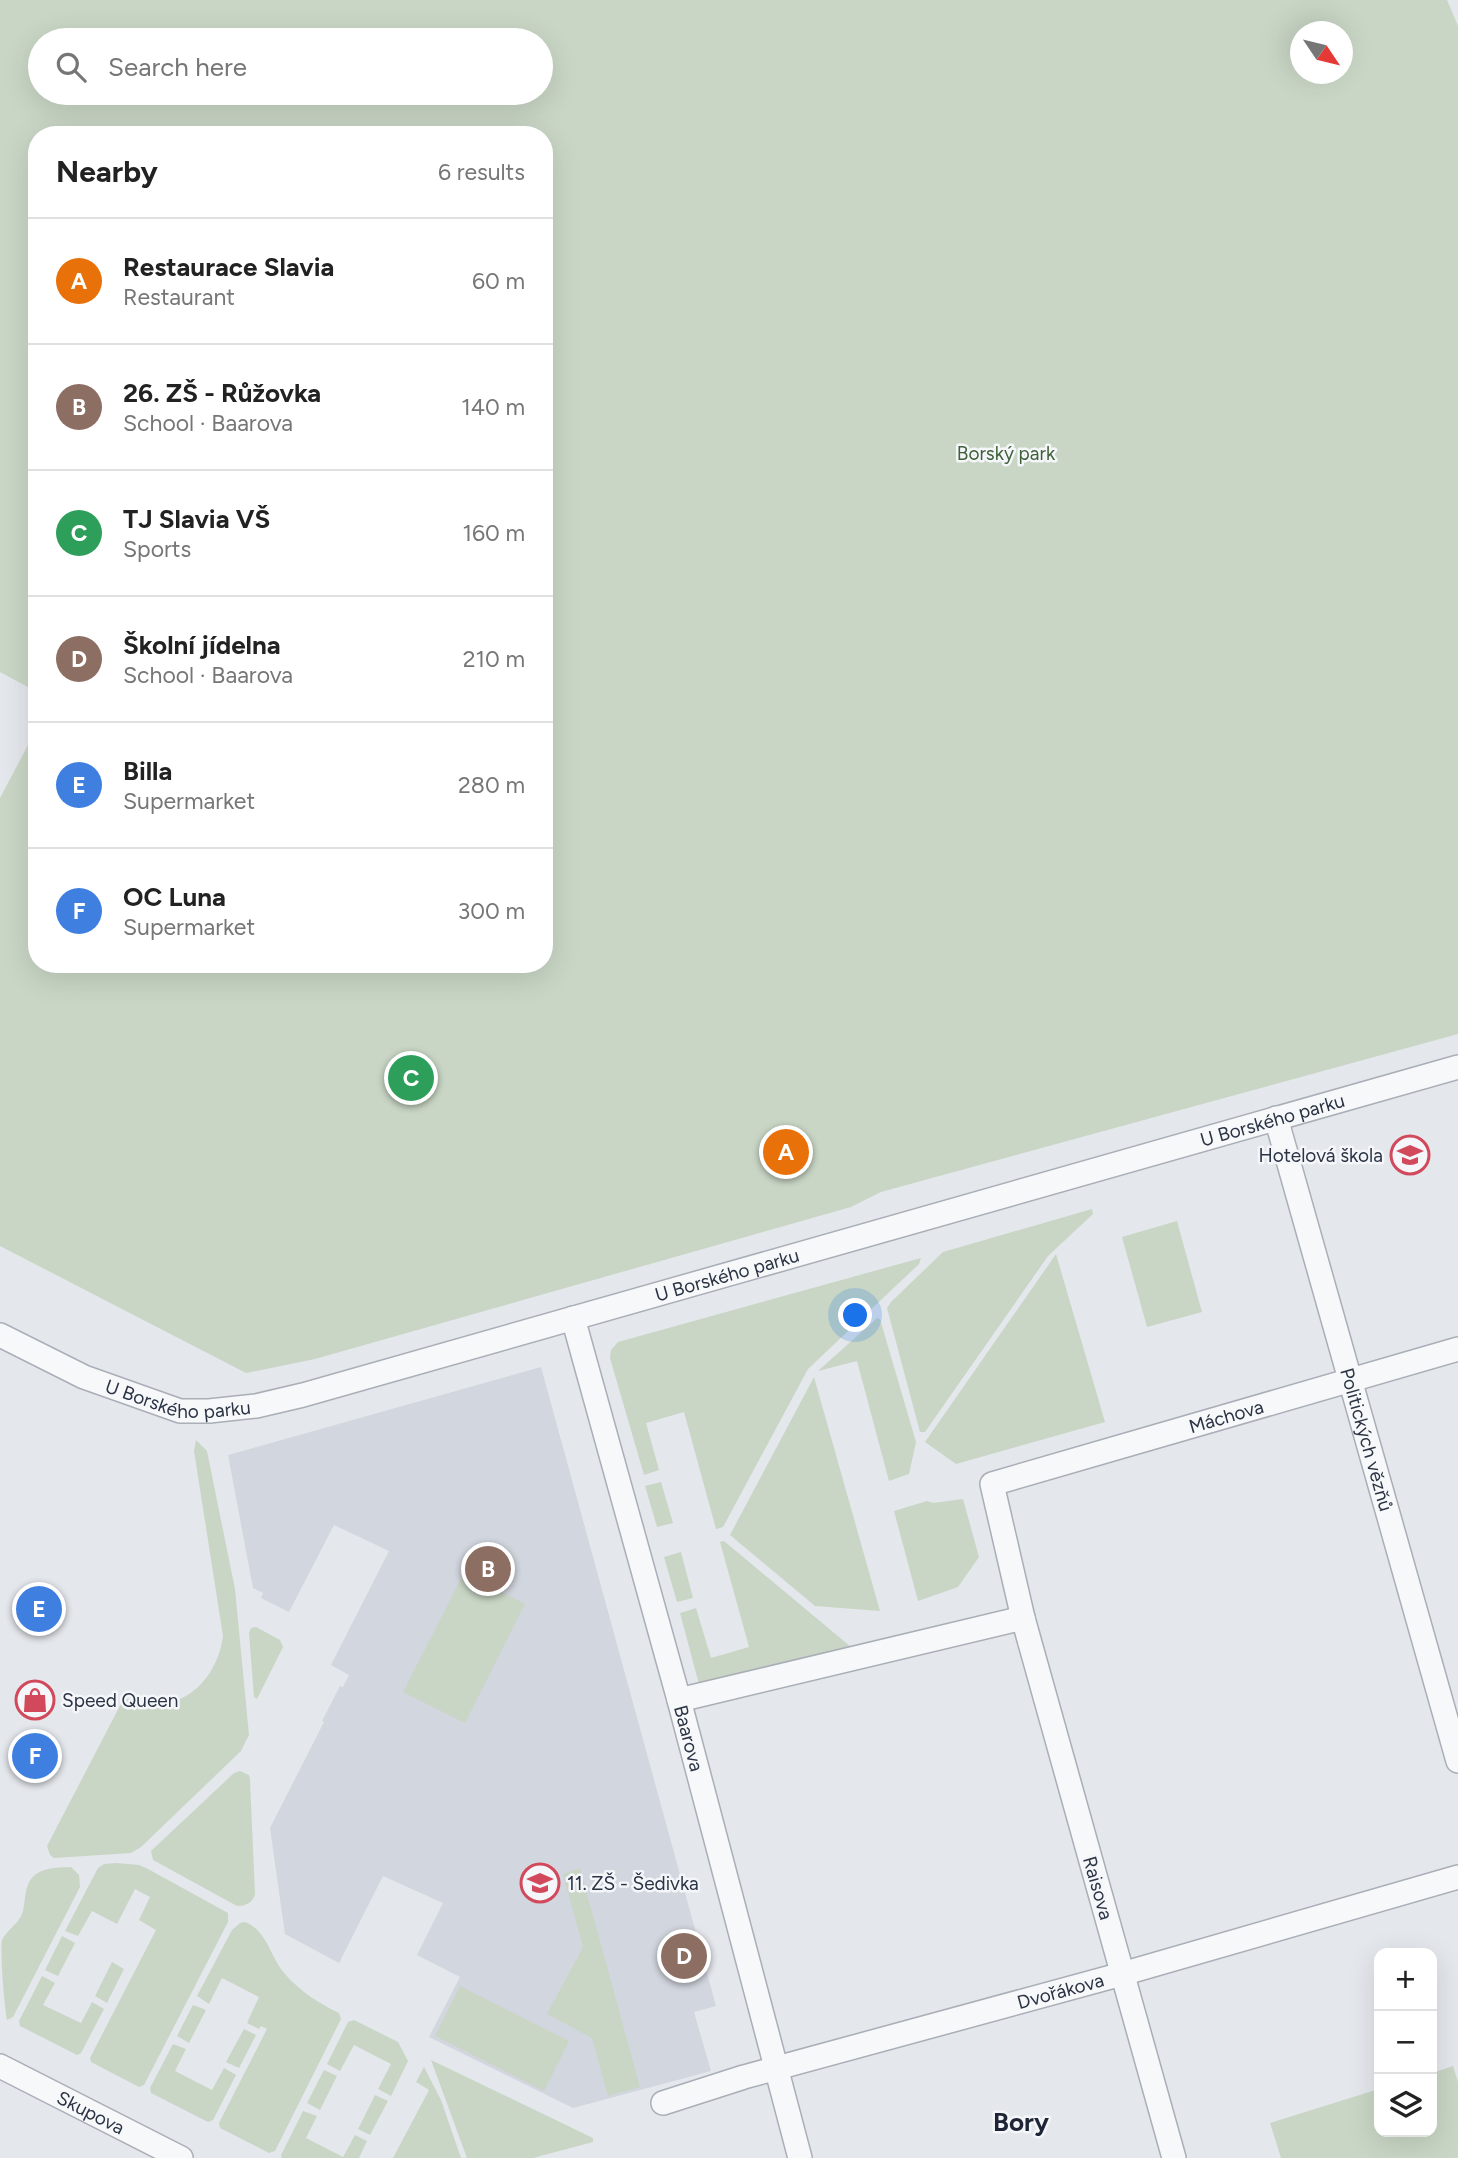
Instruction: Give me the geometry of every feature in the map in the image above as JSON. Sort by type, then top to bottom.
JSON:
[{"type":"street","name":"U Borského parku","points":[[0,1335],[84,1377],[180,1411],[256,1406],[303,1395],[1458,1067]]},
{"type":"street","name":"Politických vězňů","points":[[1276,1118],[1458,1761]]},
{"type":"street","name":"Baarova","points":[[573,1318],[679,1700],[800,2158]]},
{"type":"street","name":"Máchova","points":[[992,1484],[1458,1349]]},
{"type":"street","name":"Raisova","points":[[992,1484],[1023,1618],[1174,2158]]},
{"type":"street","points":[[679,1700],[1023,1618]]},
{"type":"street","name":"Dvořákova","points":[[663,2103],[1458,1877]]},
{"type":"street","name":"Skupova","points":[[0,2066],[181,2158]]},
{"type":"shaded area","points":[[541,1367],[716,2006],[694,2012],[711,2071],[573,2108],[429,2037],[460,1977],[417,1955],[443,1903],[383,1876],[339,1963],[285,1934],[270,1828],[340,1686],[343,1687],[349,1675],[331,1665],[389,1551],[334,1525],[289,1612],[261,1598],[263,1593],[253,1588],[228,1455]]},
{"type":"green space","name":"Borský park","points":[[0,0],[1447,0],[1458,26],[1458,1034],[881,1192],[851,1207],[315,1359],[246,1373],[0,1246],[0,798],[28,745],[28,973],[553,973],[553,126],[28,126],[28,687],[0,672]]},
{"type":"green space","points":[[1092,1209],[1093,1214],[1048,1256],[925,1432],[920,1432],[887,1308],[891,1302],[943,1252]]},
{"type":"green space","points":[[1177,1221],[1202,1312],[1147,1327],[1122,1237]]},
{"type":"green space","points":[[1056,1254],[1105,1422],[956,1464],[925,1442]]},
{"type":"green space","points":[[921,1258],[919,1264],[808,1369],[723,1527],[716,1529],[684,1412],[646,1423],[659,1470],[644,1475],[610,1358],[611,1350],[618,1342]]},
{"type":"green space","points":[[877,1318],[880,1319],[916,1442],[909,1474],[889,1481],[857,1361],[818,1371]]},
{"type":"green space","points":[[814,1377],[880,1611],[815,1606],[730,1535]]},
{"type":"green space","points":[[196,1440],[207,1451],[235,1589],[249,1735],[241,1751],[141,1847],[131,1853],[54,1858],[47,1846],[124,1698],[150,1705],[165,1704],[190,1694],[209,1675],[220,1650],[223,1636],[194,1451]]},
{"type":"green space","points":[[661,1482],[673,1523],[657,1527],[645,1486]]},
{"type":"green space","points":[[963,1499],[979,1557],[958,1587],[918,1601],[894,1511],[927,1501],[933,1503]]},
{"type":"green space","points":[[724,1541],[851,1647],[700,1688],[680,1613],[696,1608],[711,1658],[749,1647],[720,1542]]},
{"type":"green space","points":[[681,1552],[693,1598],[677,1602],[664,1557]]},
{"type":"green space","points":[[464,1573],[525,1604],[465,1723],[403,1692]]},
{"type":"green space","points":[[256,1627],[280,1640],[283,1647],[257,1699],[254,1697],[249,1633],[251,1628]]},
{"type":"green space","points":[[240,1771],[249,1775],[250,1780],[255,1894],[248,1903],[237,1906],[153,1860],[151,1851],[234,1773]]},
{"type":"green space","points":[[104,1864],[139,1865],[148,1869],[228,1913],[228,1922],[144,2085],[139,2087],[91,2062],[90,2058],[156,1930],[139,1920],[150,1897],[135,1889],[117,1924],[92,1911],[78,1936],[65,1931],[98,1868]]},
{"type":"green space","points":[[71,1867],[79,1875],[80,1887],[13,2017],[7,2020],[2,1940],[22,1914],[27,1888],[34,1876],[44,1870]]},
{"type":"green space","points":[[580,1868],[640,2087],[608,2096],[592,2038],[547,2014],[583,1947],[563,1874]]},
{"type":"green space","points":[[245,1922],[258,1931],[291,1980],[310,1996],[339,2013],[341,2019],[275,2151],[269,2153],[220,2128],[219,2123],[267,2029],[261,2026],[259,2029],[247,2023],[259,1997],[222,1978],[209,2004],[197,1996],[232,1930]]},
{"type":"green space","points":[[62,1936],[75,1943],[58,1976],[45,1970]]},
{"type":"green space","points":[[112,1962],[124,1969],[107,2003],[95,1996]]},
{"type":"green space","points":[[42,1976],[55,1983],[43,2005],[81,2023],[92,2002],[104,2009],[81,2053],[77,2055],[20,2026],[19,2021]]},
{"type":"green space","points":[[460,1986],[569,2041],[544,2091],[435,2036]]},
{"type":"green space","points":[[193,2005],[206,2010],[189,2043],[177,2036]]},
{"type":"green space","points":[[354,2020],[398,2042],[408,2061],[391,2096],[378,2089],[391,2064],[354,2045],[340,2071],[327,2064],[348,2022]]},
{"type":"green space","points":[[244,2029],[256,2035],[239,2068],[226,2062]]},
{"type":"green space","points":[[173,2044],[186,2049],[175,2071],[212,2090],[224,2068],[236,2075],[213,2120],[208,2122],[151,2093],[150,2088]]},
{"type":"green space","points":[[431,2060],[593,2138],[593,2142],[533,2158],[467,2158]]},
{"type":"green space","points":[[1453,2066],[1458,2082],[1458,2158],[1281,2158],[1270,2123],[1374,2091],[1374,2137],[1437,2137],[1437,2071]]},
{"type":"green space","points":[[424,2067],[441,2100],[461,2158],[393,2158],[429,2090],[416,2082]]},
{"type":"green space","points":[[324,2070],[337,2076],[320,2110],[307,2103]]},
{"type":"green space","points":[[375,2095],[388,2101],[370,2135],[358,2129]]},
{"type":"green space","points":[[303,2111],[317,2116],[306,2138],[343,2157],[355,2135],[367,2141],[359,2158],[282,2158],[281,2155]]},
{"type":"place","name":"TJ Slavia VŠ","points":[[411,1078]]},
{"type":"place","name":"Restaurace Slavia","points":[[786,1152]]},
{"type":"place","name":"Hotelová škola","points":[[1410,1155]]},
{"type":"place","name":"26. ZŠ - Růžovka","points":[[488,1569]]},
{"type":"place","name":"Billa","points":[[39,1609]]},
{"type":"place","name":"Speed Queen","points":[[35,1700]]},
{"type":"place","name":"OC Luna","points":[[35,1756]]},
{"type":"place","name":"11. ZŠ - Šedivka","points":[[540,1883]]},
{"type":"place","name":"Školní jídelna","points":[[684,1956]]},
{"type":"district","name":"Bory","points":[[1021,2122]]}]
